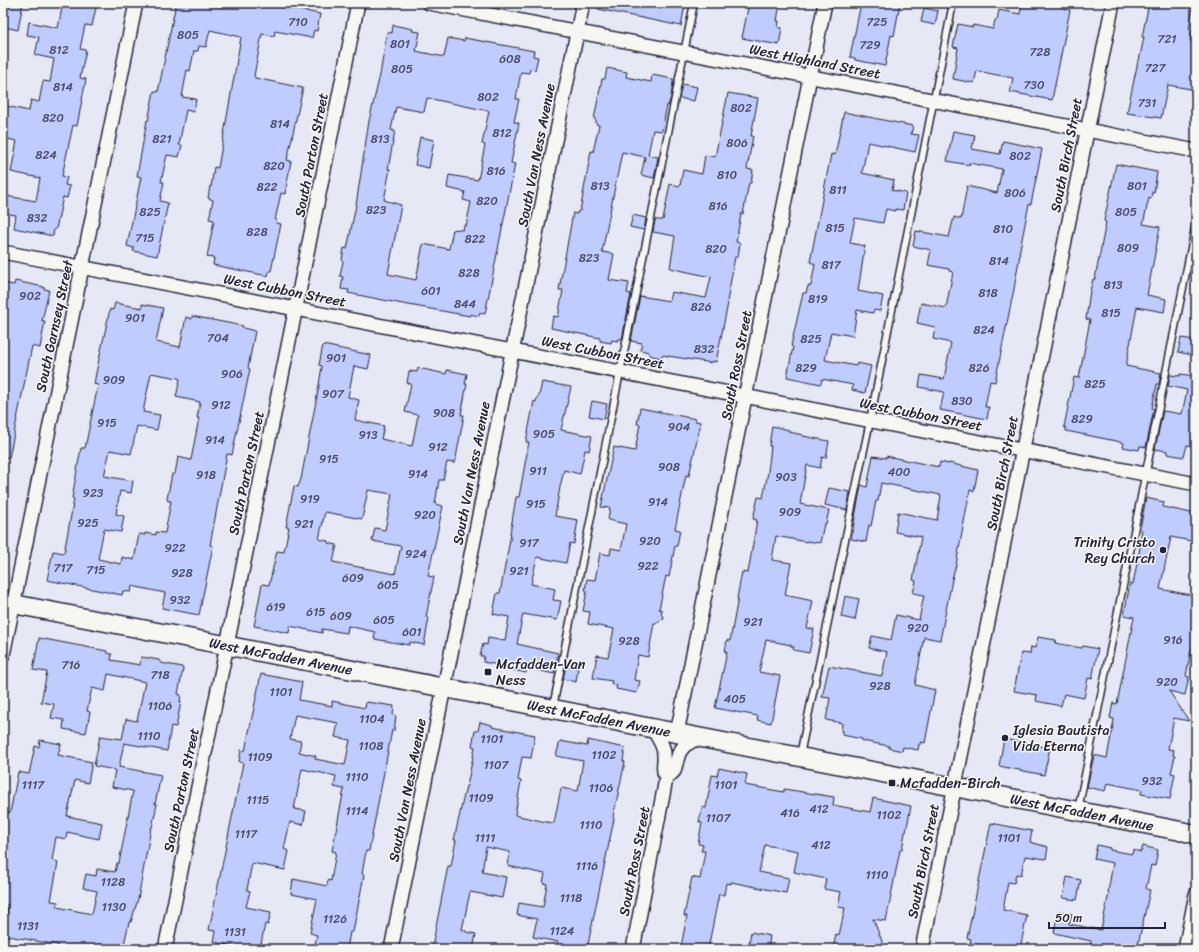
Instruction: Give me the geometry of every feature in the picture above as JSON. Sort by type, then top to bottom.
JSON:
[{"type":"street","name":"South Garnsey Street","points":[[3,655],[8,603],[82,267],[136,3]]},
{"type":"street","name":"South Parton Street","points":[[166,949],[358,3]]},
{"type":"street","name":"West Highland Street","points":[[429,3],[1196,151]]},
{"type":"street","name":"South Van Ness Avenue","points":[[391,949],[583,3]]},
{"type":"street","name":"South Ross Street","points":[[677,734],[826,3]]},
{"type":"street","name":"South Birch Street","points":[[922,949],[1113,3]]},
{"type":"street","name":"West Cubbon Street","points":[[3,252],[1196,484]]},
{"type":"street","name":"West McFadden Avenue","points":[[8,603],[1196,834]]},
{"type":"street","name":"South Ross Street","points":[[633,949],[666,779],[663,771],[665,755],[664,748],[652,728]]},
{"type":"street","name":"South Ross Street","points":[[666,779],[674,771],[679,754],[684,746],[699,738]]},
{"type":"street","points":[[1185,949],[1196,894]]},
{"type":"lane","points":[[553,709],[694,3]]},
{"type":"lane","points":[[800,756],[870,421],[953,3]]},
{"type":"lane","points":[[1078,811],[1196,223]]},
{"type":"building","points":[[8,3],[23,3],[18,30],[4,27]]},
{"type":"building","points":[[63,3],[97,3],[92,26],[85,25],[80,49],[86,50],[80,78],[86,79],[77,126],[73,125],[62,176],[67,177],[65,185],[70,186],[67,198],[63,197],[53,236],[14,228],[16,215],[3,213],[6,196],[36,201],[40,178],[11,172],[17,141],[3,138],[3,121],[6,106],[29,111],[31,100],[39,102],[43,81],[50,82],[54,59],[35,55],[39,37],[27,35],[29,22],[58,28]]},
{"type":"building","points":[[176,3],[203,3],[223,7],[224,3],[265,3],[320,14],[317,31],[314,30],[312,38],[275,31],[274,36],[262,34],[254,76],[255,78],[303,88],[287,160],[291,161],[285,194],[281,193],[275,220],[277,220],[276,223],[281,224],[271,271],[269,271],[268,276],[213,265],[214,258],[207,257],[214,220],[209,219],[213,200],[208,198],[214,167],[218,168],[241,37],[210,30],[206,47],[199,46],[198,51],[194,51],[190,71],[187,70],[182,97],[196,99],[194,112],[186,110],[179,145],[182,145],[179,157],[167,155],[161,182],[164,182],[160,201],[168,203],[157,256],[133,251],[134,248],[127,246],[141,177],[137,176],[147,120],[148,121],[154,91],[158,92]]},
{"type":"building","points":[[599,3],[677,3],[685,5],[681,26],[598,9]]},
{"type":"building","points":[[749,3],[780,3],[777,21],[779,21],[778,27],[782,28],[779,45],[742,38]]},
{"type":"building","points":[[861,3],[900,3],[894,36],[891,35],[885,66],[855,60],[855,58],[850,57]]},
{"type":"building","points":[[1022,3],[1049,3],[1066,6],[1065,9],[1070,10],[1052,100],[1010,92],[1013,78],[977,71],[974,83],[953,79],[958,48],[953,47],[958,24],[993,29],[999,10],[1020,14]]},
{"type":"building","points":[[1149,3],[1194,3],[1189,29],[1192,30],[1190,41],[1196,43],[1196,90],[1168,85],[1161,118],[1127,113],[1144,37],[1142,37]]},
{"type":"building","points":[[924,8],[938,11],[935,25],[921,22]]},
{"type":"building","points":[[393,25],[420,32],[416,51],[444,57],[448,38],[464,41],[465,38],[534,51],[533,56],[538,57],[535,70],[530,69],[529,73],[521,72],[516,99],[519,99],[514,122],[519,123],[511,163],[515,164],[485,314],[480,313],[479,316],[470,314],[470,316],[403,304],[348,293],[349,290],[341,289],[343,277],[340,276],[344,248],[347,249],[356,205],[369,121],[380,75],[387,32],[392,33]],"holes":[[[427,98],[489,111],[482,144],[485,145],[478,180],[449,175],[447,188],[465,192],[463,200],[471,202],[466,226],[464,225],[463,230],[453,229],[449,249],[423,244],[416,280],[388,274],[401,205],[384,200],[395,131],[391,130],[396,107],[424,112]]]},
{"type":"building","points":[[607,68],[627,72],[626,77],[651,82],[652,75],[673,79],[671,97],[668,106],[667,105],[662,131],[653,130],[648,155],[658,157],[654,178],[641,175],[645,157],[622,152],[602,252],[614,254],[609,280],[629,283],[627,293],[631,294],[622,339],[618,339],[618,341],[612,340],[611,343],[600,341],[600,338],[551,328],[553,316],[558,317],[563,290],[559,290],[573,213],[577,214],[578,211],[580,211],[591,151],[593,152],[599,125],[596,124],[596,120],[594,119],[602,79],[605,79]]},
{"type":"building","points":[[682,84],[697,87],[694,101],[679,98]]},
{"type":"building","points":[[728,93],[758,98],[747,169],[753,170],[751,183],[749,183],[743,214],[741,214],[736,242],[740,243],[738,257],[735,257],[728,303],[716,362],[712,361],[712,363],[662,355],[661,358],[649,355],[649,352],[640,350],[642,343],[631,341],[640,296],[669,301],[671,292],[706,298],[711,277],[670,268],[675,236],[653,232],[655,220],[663,220],[670,184],[680,186],[683,170],[702,174],[705,155],[715,157]]},
{"type":"building","points":[[844,112],[913,126],[911,134],[919,135],[915,152],[868,142],[862,173],[894,180],[892,190],[906,193],[903,210],[895,209],[895,211],[886,209],[883,223],[855,218],[850,243],[865,246],[858,291],[883,296],[880,311],[874,310],[873,313],[857,310],[853,336],[831,332],[825,360],[856,366],[857,363],[871,366],[865,393],[852,390],[853,385],[822,379],[821,384],[787,377],[793,347],[791,346],[803,293],[806,293],[808,286],[811,286],[815,264],[810,262],[831,154],[835,155]]},
{"type":"building","points":[[953,131],[975,135],[972,149],[1000,154],[1003,141],[1042,149],[1031,204],[1029,204],[1014,289],[995,382],[990,381],[985,407],[989,407],[987,419],[940,410],[944,392],[919,387],[921,375],[944,379],[951,343],[933,339],[935,327],[917,323],[921,303],[946,308],[953,272],[949,271],[949,269],[928,265],[931,250],[913,246],[916,231],[949,237],[954,217],[961,219],[967,186],[997,193],[1002,169],[947,161]]},
{"type":"building","points":[[420,137],[434,140],[429,168],[415,165]]},
{"type":"building","points":[[1116,164],[1157,172],[1154,193],[1152,192],[1151,199],[1149,198],[1143,224],[1160,227],[1147,295],[1166,299],[1164,312],[1137,307],[1126,366],[1161,373],[1152,408],[1154,409],[1146,447],[1140,446],[1139,450],[1123,447],[1124,443],[1066,431],[1066,428],[1064,427],[1074,377],[1079,378],[1090,320],[1086,319],[1090,291],[1093,279],[1095,279],[1106,222],[1104,221]]},
{"type":"building","points":[[633,215],[646,218],[644,230],[630,227]]},
{"type":"building","points":[[15,281],[44,287],[44,289],[49,290],[42,321],[45,321],[40,348],[32,346],[9,458],[3,457],[3,387],[5,376],[3,375],[3,283],[14,285]]},
{"type":"building","points":[[115,303],[142,308],[142,304],[163,308],[156,342],[180,347],[186,317],[192,319],[192,316],[243,326],[243,328],[255,331],[248,368],[250,369],[232,455],[227,454],[210,545],[213,546],[199,615],[162,608],[165,593],[132,586],[131,592],[123,591],[122,595],[47,580],[53,551],[64,553],[74,499],[72,498],[81,448],[85,448],[98,385],[94,384],[96,373],[110,309],[113,310]],"holes":[[[151,373],[180,379],[176,397],[200,402],[197,418],[199,418],[191,460],[178,457],[175,474],[172,474],[167,499],[168,501],[171,501],[165,533],[156,532],[156,535],[145,533],[145,535],[139,534],[134,560],[122,557],[121,564],[98,559],[104,529],[121,532],[124,516],[116,514],[120,491],[131,493],[133,481],[104,476],[110,450],[131,454],[137,426],[157,430],[160,415],[143,412]]]},
{"type":"building","points":[[1181,338],[1195,340],[1192,355],[1178,352]]},
{"type":"building","points":[[323,345],[371,355],[368,369],[354,366],[348,397],[359,400],[355,420],[384,426],[381,439],[412,446],[418,415],[405,412],[411,384],[407,383],[409,371],[417,372],[418,368],[446,374],[447,370],[467,374],[465,384],[467,384],[461,415],[464,415],[455,463],[447,462],[443,480],[439,480],[435,504],[443,506],[428,576],[434,577],[426,617],[429,618],[424,645],[410,642],[409,645],[374,639],[375,632],[348,626],[347,633],[322,629],[322,633],[290,626],[289,633],[254,626],[262,584],[269,585],[277,551],[284,552],[289,527],[286,527],[294,486],[298,487],[301,479],[318,391],[322,366],[319,365]],"holes":[[[368,490],[392,494],[385,530],[375,528],[372,541],[401,546],[395,574],[333,562],[337,545],[319,539],[325,512],[362,519]]]},
{"type":"building","points":[[1180,374],[1196,376],[1196,447],[1187,445],[1184,457],[1167,454],[1167,451],[1155,449],[1163,411],[1182,414],[1187,390],[1168,386],[1170,375],[1180,376]]},
{"type":"building","points":[[542,382],[571,387],[561,430],[592,436],[589,451],[585,450],[580,474],[564,470],[555,516],[578,520],[574,544],[570,543],[566,563],[537,557],[531,584],[555,589],[553,600],[561,601],[557,620],[523,614],[517,644],[558,653],[554,674],[527,668],[526,673],[513,670],[513,668],[483,662],[484,656],[480,656],[483,644],[487,645],[488,638],[505,641],[509,617],[493,614],[497,593],[500,593],[516,497],[519,497],[529,442],[526,442],[534,401],[536,402],[539,396]]},
{"type":"building","points":[[592,401],[607,404],[604,419],[589,416]]},
{"type":"building","points":[[640,408],[696,419],[695,421],[701,422],[689,476],[686,475],[675,529],[680,530],[677,546],[675,546],[669,577],[666,576],[659,609],[662,610],[661,614],[664,618],[654,623],[648,657],[638,655],[634,680],[640,681],[637,693],[616,689],[617,685],[611,684],[612,681],[593,678],[597,655],[608,657],[614,629],[588,624],[590,612],[583,611],[587,591],[585,590],[587,579],[595,580],[600,553],[610,555],[611,548],[621,550],[626,524],[608,520],[610,508],[601,507],[614,447],[635,451],[640,424],[637,424]]},
{"type":"building","points":[[772,426],[789,430],[789,432],[803,436],[829,441],[826,458],[822,457],[820,468],[807,465],[800,504],[829,510],[820,543],[776,536],[772,560],[791,563],[785,595],[813,601],[807,628],[814,629],[809,653],[793,650],[794,647],[791,647],[791,645],[766,640],[759,672],[780,676],[771,723],[757,720],[758,716],[715,708],[727,652],[725,652],[727,640],[730,641],[742,572],[748,573],[757,520],[753,519],[758,497],[763,498],[768,472],[771,446],[769,446]]},
{"type":"building","points":[[873,456],[886,458],[886,456],[939,467],[940,462],[949,463],[978,470],[974,491],[970,490],[940,640],[924,637],[915,685],[935,690],[925,743],[921,742],[921,744],[919,744],[918,750],[903,747],[902,751],[889,748],[889,746],[862,741],[862,739],[842,735],[842,723],[826,720],[830,698],[822,697],[829,666],[882,676],[887,652],[869,648],[872,636],[891,640],[896,615],[919,620],[924,595],[913,593],[916,581],[913,580],[921,537],[895,532],[898,512],[937,520],[941,495],[881,483],[878,501],[876,501],[866,542],[851,539],[861,485],[867,487]]},
{"type":"building","points":[[829,488],[850,492],[847,510],[825,505]]},
{"type":"building","points":[[1146,498],[1164,502],[1163,507],[1196,514],[1196,542],[1171,537],[1160,589],[1196,596],[1196,645],[1193,645],[1191,650],[1186,676],[1189,677],[1185,695],[1169,691],[1189,721],[1174,718],[1168,749],[1174,750],[1173,756],[1175,756],[1171,773],[1175,774],[1170,799],[1141,794],[1142,790],[1107,783],[1105,791],[1087,787],[1094,755],[1107,758],[1114,719],[1110,718],[1113,703],[1117,704],[1134,617],[1124,615],[1130,583],[1133,584],[1141,542],[1142,530],[1140,529]]},
{"type":"building","points":[[845,596],[859,599],[855,620],[841,617]]},
{"type":"building","points":[[1038,637],[1056,640],[1055,643],[1082,648],[1083,646],[1098,649],[1092,679],[1088,678],[1084,698],[1064,694],[1061,706],[1036,701],[1037,695],[1014,691],[1021,653],[1030,654],[1031,647],[1035,648]]},
{"type":"building","points":[[39,638],[107,651],[107,653],[112,654],[111,660],[140,665],[141,657],[159,660],[161,663],[182,667],[183,669],[178,694],[181,695],[181,702],[176,727],[171,726],[167,751],[124,743],[119,767],[161,775],[155,804],[157,804],[138,899],[131,922],[129,922],[123,949],[57,949],[58,945],[3,935],[8,905],[3,904],[3,826],[6,812],[10,813],[18,772],[29,774],[35,746],[39,747],[40,740],[61,744],[58,755],[92,762],[88,783],[75,780],[67,816],[102,823],[99,839],[67,832],[66,839],[56,837],[52,860],[58,862],[51,901],[58,902],[57,907],[92,914],[97,891],[83,888],[86,874],[96,876],[97,869],[115,872],[117,863],[119,863],[133,791],[112,787],[115,770],[94,766],[100,736],[122,739],[126,719],[137,721],[145,682],[108,674],[105,691],[92,688],[87,711],[90,712],[86,733],[63,729],[64,720],[51,718],[54,704],[41,702],[47,672],[33,670]]},
{"type":"building","points":[[566,666],[578,668],[576,682],[563,679]]},
{"type":"building","points":[[261,674],[302,682],[299,700],[332,706],[332,701],[365,708],[366,702],[394,706],[393,715],[396,716],[394,731],[392,730],[369,851],[366,851],[362,874],[364,875],[353,932],[350,932],[347,949],[314,949],[317,935],[310,933],[317,899],[291,894],[293,879],[327,886],[328,880],[331,881],[336,852],[332,851],[344,789],[334,787],[336,776],[302,769],[294,809],[306,811],[303,825],[290,822],[284,849],[289,851],[285,870],[252,863],[247,890],[250,891],[246,907],[271,912],[268,925],[265,924],[260,949],[247,949],[214,942],[216,931],[209,930],[243,763],[239,762],[241,750],[245,751]],"holes":[[[295,715],[338,723],[335,737],[350,740],[345,765],[315,759],[316,756],[299,752],[301,741],[290,739]]]},
{"type":"building","points":[[480,722],[492,725],[492,727],[535,735],[531,758],[522,757],[518,780],[521,781],[515,815],[546,822],[554,823],[561,788],[578,791],[583,761],[556,756],[560,741],[587,746],[588,740],[625,748],[623,761],[625,762],[587,949],[556,949],[558,942],[533,937],[537,919],[517,915],[519,903],[543,907],[547,884],[543,883],[545,874],[508,866],[510,852],[486,847],[482,872],[506,877],[502,898],[470,892],[462,930],[476,934],[473,949],[440,949],[432,947],[448,866],[451,866],[456,840],[454,840],[475,747],[472,746],[475,731],[478,731]]},
{"type":"building","points":[[1004,739],[1050,748],[1044,775],[999,766]]},
{"type":"building","points":[[719,768],[747,774],[745,785],[784,792],[784,789],[834,797],[833,805],[870,812],[873,798],[911,806],[902,850],[900,850],[886,921],[873,919],[882,941],[881,946],[878,949],[833,949],[836,934],[839,935],[845,908],[838,907],[841,892],[824,889],[826,879],[794,872],[798,851],[765,845],[759,872],[789,878],[786,893],[731,882],[731,884],[726,883],[724,895],[719,894],[708,949],[681,947],[687,916],[684,916],[692,877],[700,879],[705,851],[701,851],[703,845],[698,844],[702,823],[699,822],[702,807],[706,808],[712,775],[717,776]]},
{"type":"building","points":[[991,823],[1032,831],[1030,842],[1048,847],[1046,859],[1025,856],[1021,875],[1016,874],[1014,883],[1008,882],[1003,910],[1027,915],[1020,949],[1000,949],[970,943],[971,939],[967,938]]},
{"type":"building","points":[[1097,845],[1110,848],[1110,850],[1132,854],[1133,850],[1141,852],[1143,846],[1158,850],[1155,866],[1151,865],[1146,889],[1150,890],[1137,949],[1090,949],[1091,941],[1054,933],[1058,911],[1072,914],[1069,924],[1101,930],[1109,893],[1113,863],[1094,859]]},
{"type":"building","points":[[1067,877],[1081,880],[1077,900],[1063,898]]},
{"type":"building","points":[[751,932],[770,936],[768,949],[748,949]]},
{"type":"place","name":"Trinity Cristo Rey Church","points":[[1163,550]]},
{"type":"place","name":"Mcfadden-Van Ness","points":[[488,672]]},
{"type":"place","name":"Iglesia Bautista Vida Eterna","points":[[1005,738]]},
{"type":"place","name":"Mcfadden-Birch","points":[[892,783]]}]
